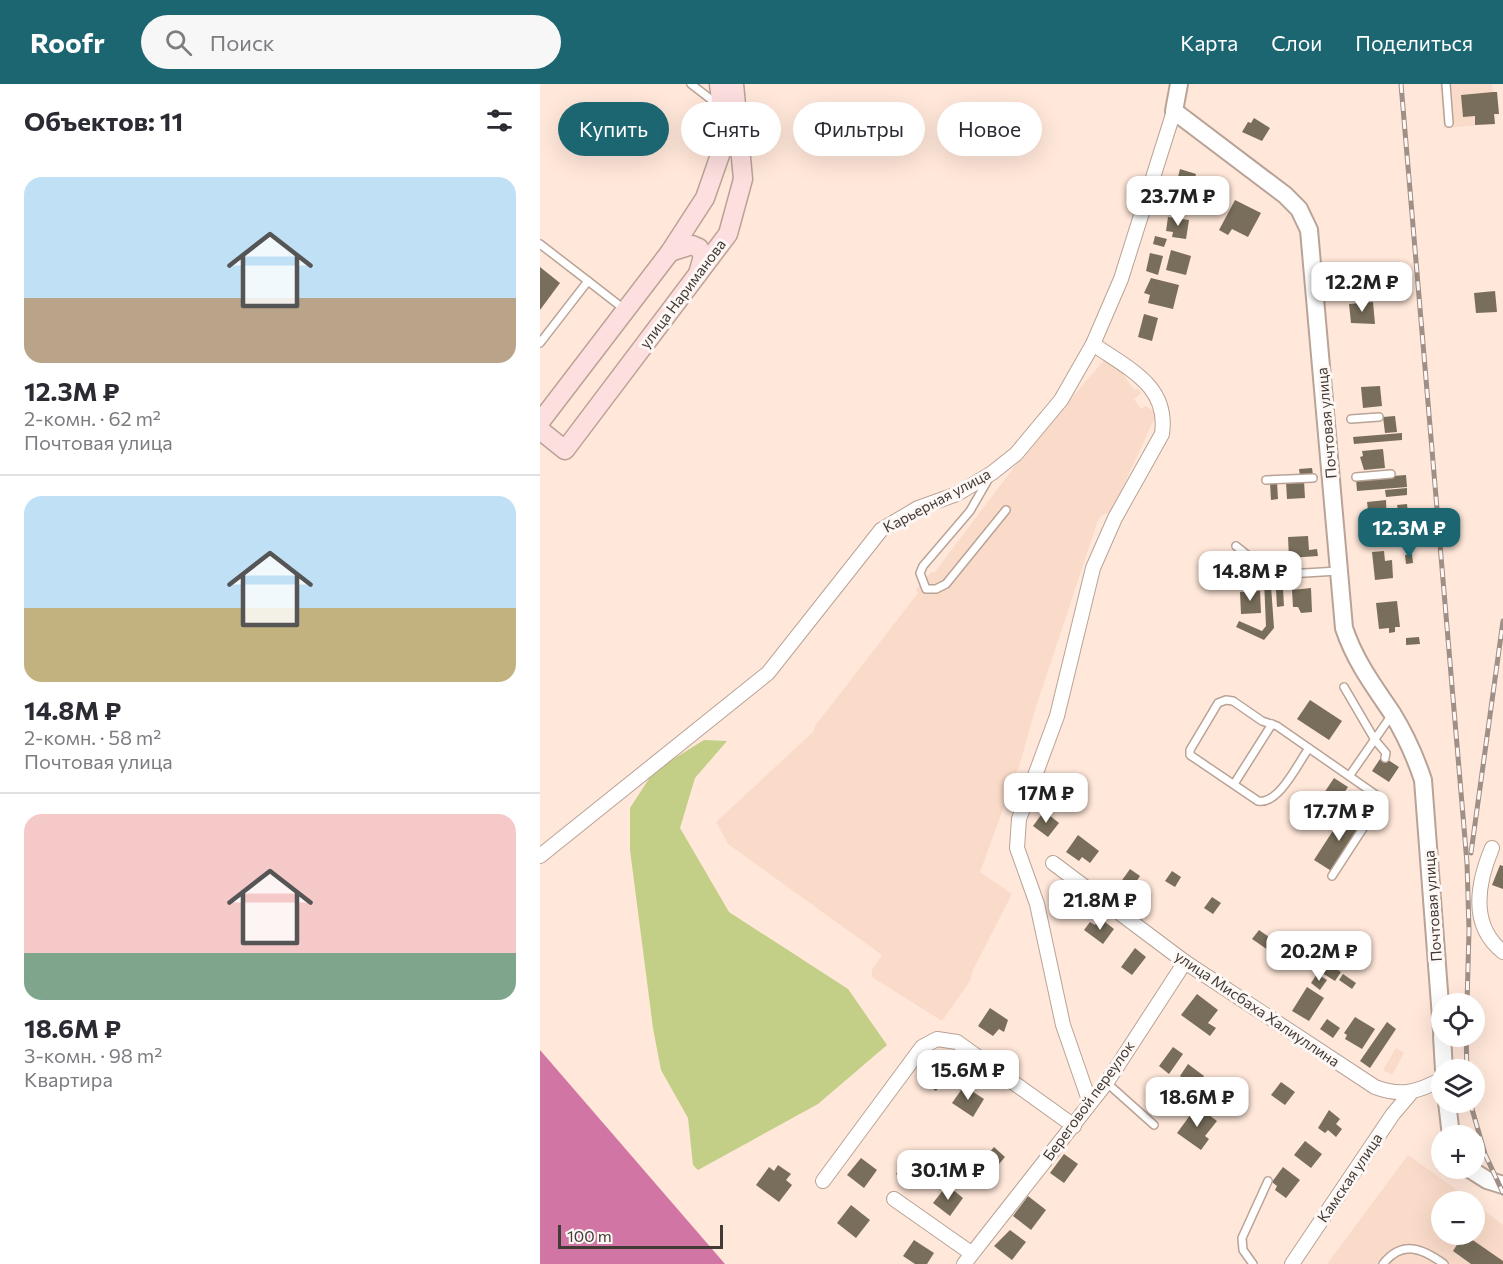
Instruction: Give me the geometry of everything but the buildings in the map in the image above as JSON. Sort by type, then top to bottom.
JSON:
[{"type":"main road","points":[[719,84],[721,102]]},
{"type":"main road","name":"улица Нариманова","points":[[540,430],[565,450],[728,234],[743,180],[734,84]]},
{"type":"main road","points":[[540,422],[670,252],[705,198],[720,156]]},
{"type":"main road","points":[[670,252],[692,245],[699,248],[703,256],[698,276]]},
{"type":"street","name":"Карьерная улица","points":[[540,856],[768,673],[881,530],[918,508],[957,494],[992,473],[1016,454],[1061,400],[1093,344],[1121,279],[1174,111],[1179,84]]},
{"type":"street","name":"Почтовая улица","points":[[1174,111],[1285,195],[1299,209],[1309,230],[1313,252],[1344,628],[1350,648],[1366,677],[1393,714],[1414,752],[1423,780],[1439,993]]},
{"type":"street","points":[[1090,1104],[1063,1025],[1037,904],[1017,848],[1018,819],[1057,716],[1092,568],[1115,518],[1162,434],[1164,422],[1157,395],[1149,384],[1093,344]]},
{"type":"street","points":[[1492,848],[1481,893],[1479,916],[1486,936],[1503,952]]},
{"type":"street","name":"улица Мисбаха Халиуллина","points":[[1053,863],[1185,962],[1375,1087],[1410,1094]]},
{"type":"street","name":"Береговой переулок","points":[[968,1259],[1107,1082],[1185,962]]},
{"type":"street","points":[[823,1181],[922,1047],[937,1039],[957,1042],[1074,1126]]},
{"type":"street","points":[[1410,1094],[1431,1084]]},
{"type":"street","name":"Камская улица","points":[[1292,1264],[1393,1114],[1410,1094]]},
{"type":"street","points":[[1485,1179],[1503,1185]]},
{"type":"street","points":[[894,1199],[968,1259]]},
{"type":"lane","points":[[691,84],[714,102]]},
{"type":"lane","points":[[1446,84],[1449,123]]},
{"type":"lane","points":[[540,244],[625,310]]},
{"type":"lane","points":[[540,343],[588,281]]},
{"type":"lane","points":[[1351,419],[1379,417]]},
{"type":"lane","points":[[992,473],[970,511],[923,566],[920,573],[926,589],[936,590],[946,584],[1006,510]]},
{"type":"lane","points":[[1356,477],[1391,474]]},
{"type":"lane","points":[[1266,480],[1313,478]]},
{"type":"lane","points":[[1236,546],[1272,575],[1338,572]]},
{"type":"lane","points":[[1344,687],[1375,740],[1386,753],[1385,758]]},
{"type":"lane","points":[[1309,748],[1271,800],[1258,801],[1190,755],[1190,750],[1218,703],[1226,700],[1233,701],[1309,748],[1383,799],[1332,876]]},
{"type":"lane","points":[[1350,776],[1393,714]]},
{"type":"lane","points":[[1234,784],[1272,724]]},
{"type":"lane","points":[[1107,1082],[1154,1125]]},
{"type":"lane","points":[[1253,1264],[1243,1250],[1242,1238],[1268,1181]]},
{"type":"lane","points":[[1383,1264],[1395,1252],[1413,1247],[1431,1254],[1444,1264]]},
{"type":"shaded area","points":[[1440,84],[1492,84],[1493,92],[1497,92],[1499,114],[1495,115],[1495,124],[1444,128]]},
{"type":"shaded area","points":[[1105,359],[1116,369],[1119,368],[1134,390],[1138,389],[1141,393],[1134,399],[1141,409],[1146,406],[1157,413],[1116,502],[1110,512],[1101,516],[1097,523],[1034,713],[1021,760],[980,872],[1012,894],[972,972],[970,981],[942,1021],[872,977],[872,970],[882,955],[728,844],[716,822],[814,731],[815,726],[918,593],[916,590],[931,572],[934,573],[1030,446]]},
{"type":"shaded area","points":[[1396,1048],[1404,1053],[1392,1075],[1383,1070]]},
{"type":"shaded area","points":[[540,1050],[725,1264],[540,1264]]},
{"type":"shaded area","points":[[1408,1155],[1431,1172],[1431,1179],[1441,1179],[1458,1191],[1431,1191],[1431,1245],[1485,1245],[1485,1212],[1503,1225],[1503,1264],[1327,1264]]},
{"type":"green space","points":[[704,740],[727,741],[695,778],[680,828],[729,912],[848,989],[887,1045],[818,1104],[698,1170],[693,1165],[688,1118],[661,1070],[653,1028],[630,850],[630,808],[654,771]]},
{"type":"railway","points":[[1401,84],[1467,863],[1469,930],[1467,993]]},
{"type":"railway","points":[[1471,853],[1503,621]]},
{"type":"railway","points":[[1466,1047],[1467,1059]]},
{"type":"railway","points":[[1473,1113],[1485,1154],[1503,1193]]}]
